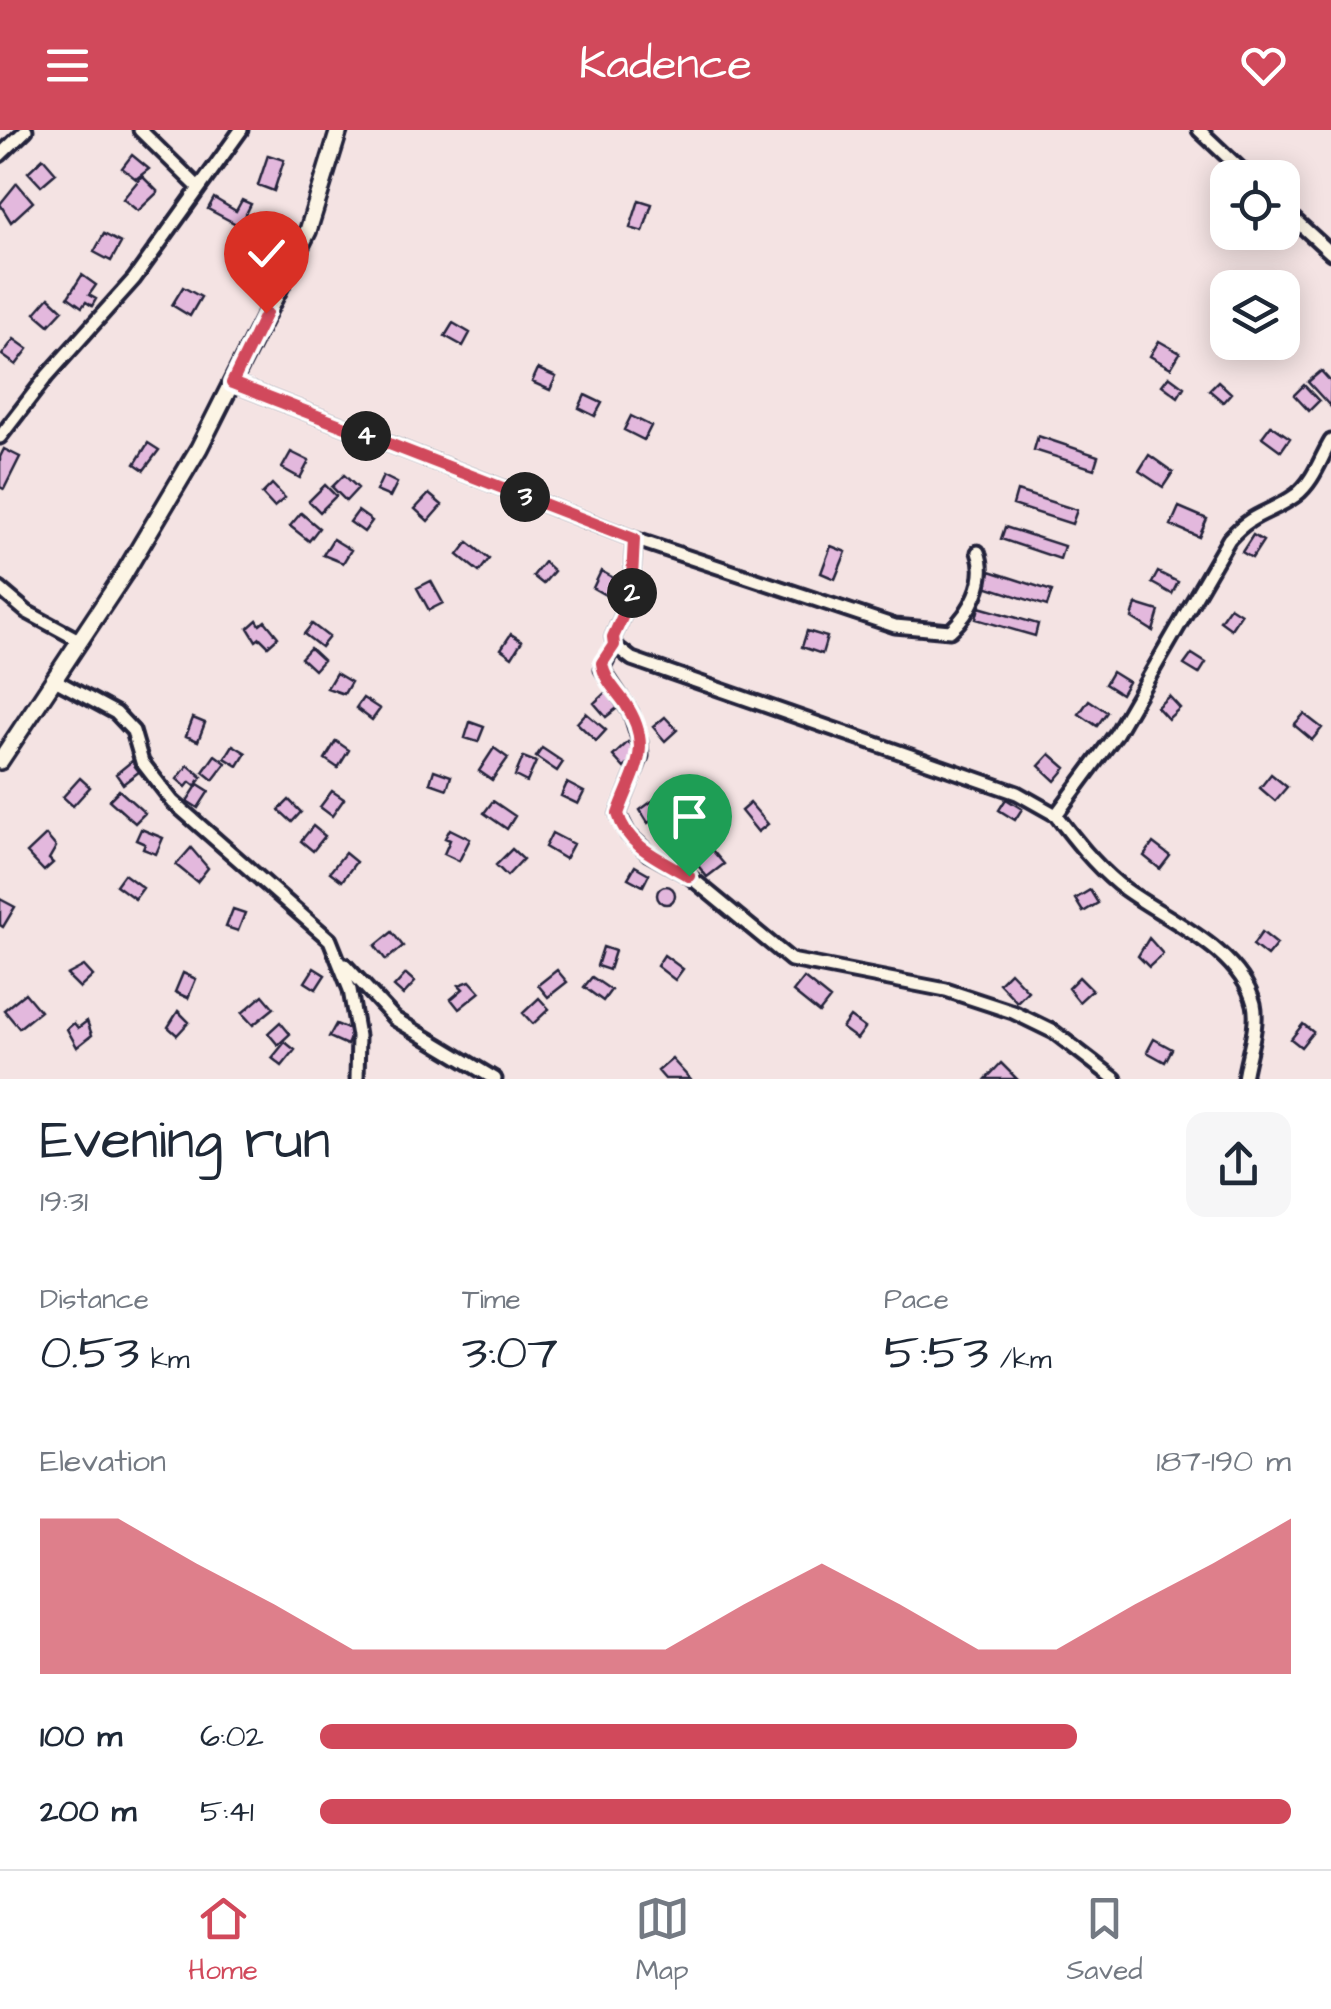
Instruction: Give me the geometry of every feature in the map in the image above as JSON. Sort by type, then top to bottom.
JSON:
[{"type":"main road","points":[[0,761],[124,574],[199,448],[308,230],[335,132]]},
{"type":"street","points":[[0,155],[26,130]]},
{"type":"street","points":[[140,130],[199,188]]},
{"type":"street","points":[[0,437],[46,376],[134,279],[241,130]]},
{"type":"street","points":[[1199,130],[1231,160]]},
{"type":"street","points":[[1300,225],[1331,253]]},
{"type":"street","points":[[232,383],[634,539],[895,626],[928,632],[950,630],[963,618],[976,595],[981,570],[978,552]]},
{"type":"street","points":[[1056,816],[1116,734],[1229,539],[1255,514],[1307,485],[1331,441]]},
{"type":"street","points":[[634,539],[631,598],[613,637],[614,645],[602,663],[630,713],[642,756],[618,814],[628,834],[648,854],[689,876],[791,960],[946,990],[1013,1012],[1054,1032],[1114,1079]]},
{"type":"street","points":[[0,589],[27,612],[78,639]]},
{"type":"street","points":[[614,645],[646,664],[1000,787],[1056,816],[1090,858],[1118,884],[1210,946],[1246,988],[1254,1004],[1255,1026],[1244,1079]]},
{"type":"street","points":[[52,679],[116,714],[132,731],[142,762],[173,802],[330,940],[341,960],[396,1019],[495,1079]]},
{"type":"street","points":[[341,960],[358,1036],[358,1079]]},
{"type":"building","points":[[132,155],[149,169],[136,179],[122,168]]},
{"type":"building","points":[[268,155],[284,160],[274,191],[258,185]]},
{"type":"building","points":[[43,158],[56,173],[41,186],[28,172]]},
{"type":"building","points":[[142,176],[158,192],[138,211],[123,199]]},
{"type":"building","points":[[17,183],[33,202],[11,222],[0,204]]},
{"type":"building","points":[[214,198],[236,211],[242,200],[251,204],[240,226],[208,209]]},
{"type":"building","points":[[639,200],[652,204],[643,232],[630,228]]},
{"type":"building","points":[[104,234],[121,243],[111,261],[94,252]]},
{"type":"building","points":[[82,275],[96,285],[89,295],[96,299],[92,306],[86,302],[82,307],[68,297]]},
{"type":"building","points":[[183,287],[201,297],[190,316],[172,305]]},
{"type":"building","points":[[49,297],[63,310],[49,325],[35,313]]},
{"type":"building","points":[[453,323],[470,333],[463,346],[445,336]]},
{"type":"building","points":[[14,339],[28,349],[16,365],[2,355]]},
{"type":"building","points":[[1159,341],[1180,353],[1171,368],[1150,356]]},
{"type":"building","points":[[538,369],[556,377],[550,390],[532,382]]},
{"type":"building","points":[[1321,371],[1331,382],[1330,406],[1308,382]]},
{"type":"building","points":[[1169,376],[1184,387],[1178,397],[1162,385]]},
{"type":"building","points":[[1218,381],[1231,393],[1223,402],[1209,390]]},
{"type":"building","points":[[1304,385],[1319,401],[1309,411],[1294,395]]},
{"type":"building","points":[[585,395],[602,403],[595,416],[579,408]]},
{"type":"building","points":[[631,416],[651,426],[644,440],[624,430]]},
{"type":"building","points":[[1271,425],[1290,438],[1281,451],[1262,437]]},
{"type":"building","points":[[1038,436],[1098,456],[1094,469],[1034,450]]},
{"type":"building","points":[[148,443],[159,450],[144,470],[135,464]]},
{"type":"building","points":[[4,449],[20,457],[4,489],[0,487],[0,457]]},
{"type":"building","points":[[291,452],[309,461],[300,478],[282,468]]},
{"type":"building","points":[[1149,455],[1173,472],[1163,487],[1139,471]]},
{"type":"building","points":[[344,475],[358,488],[346,501],[332,487]]},
{"type":"building","points":[[383,476],[397,483],[390,497],[376,491]]},
{"type":"building","points":[[272,484],[285,498],[274,507],[262,494]]},
{"type":"building","points":[[325,485],[336,496],[320,512],[309,501]]},
{"type":"building","points":[[1017,491],[1077,510],[1072,524],[1013,505]]},
{"type":"building","points":[[429,494],[442,505],[428,521],[415,509]]},
{"type":"building","points":[[1179,507],[1207,519],[1199,537],[1171,525]]},
{"type":"building","points":[[358,511],[372,521],[364,532],[350,522]]},
{"type":"building","points":[[301,513],[319,528],[309,541],[290,526]]},
{"type":"building","points":[[1005,527],[1064,546],[1060,559],[1001,539]]},
{"type":"building","points":[[1253,535],[1263,541],[1252,558],[1242,552]]},
{"type":"building","points":[[333,539],[351,550],[343,563],[323,555]]},
{"type":"building","points":[[468,542],[489,559],[479,572],[458,555]]},
{"type":"building","points":[[831,546],[846,552],[835,579],[821,573]]},
{"type":"building","points":[[544,562],[554,571],[543,584],[533,576]]},
{"type":"building","points":[[601,571],[619,581],[609,597],[593,588]]},
{"type":"building","points":[[990,571],[1052,591],[1047,606],[985,586]]},
{"type":"building","points":[[1158,572],[1178,582],[1172,594],[1152,583]]},
{"type":"building","points":[[431,581],[443,603],[429,610],[417,588]]},
{"type":"building","points":[[1136,604],[1159,611],[1153,631],[1132,618]]},
{"type":"building","points":[[979,607],[1038,624],[1035,636],[976,619]]},
{"type":"building","points":[[1230,607],[1241,614],[1231,629],[1220,621]]},
{"type":"building","points":[[257,620],[260,625],[265,621],[278,637],[268,646],[260,638],[256,641],[248,628]]},
{"type":"building","points":[[312,624],[329,637],[321,647],[304,634]]},
{"type":"building","points":[[807,631],[827,637],[822,654],[802,647]]},
{"type":"building","points":[[511,634],[522,641],[512,657],[501,649]]},
{"type":"building","points":[[310,648],[323,660],[314,670],[301,658]]},
{"type":"building","points":[[1192,654],[1206,663],[1199,674],[1184,665]]},
{"type":"building","points":[[1112,672],[1128,682],[1121,694],[1105,684]]},
{"type":"building","points":[[336,673],[351,682],[344,694],[327,688]]},
{"type":"building","points":[[608,690],[621,705],[606,717],[594,703]]},
{"type":"building","points":[[1169,696],[1180,708],[1168,719],[1157,707]]},
{"type":"building","points":[[363,698],[380,709],[372,720],[356,708]]},
{"type":"building","points":[[1089,700],[1107,712],[1097,726],[1079,714]]},
{"type":"building","points":[[586,713],[606,730],[596,741],[577,723]]},
{"type":"building","points":[[1304,714],[1322,728],[1312,740],[1294,725]]},
{"type":"building","points":[[665,717],[677,730],[665,741],[653,727]]},
{"type":"building","points":[[193,718],[205,723],[198,741],[186,736]]},
{"type":"building","points":[[470,722],[484,727],[478,742],[465,738]]},
{"type":"building","points":[[336,741],[349,750],[338,768],[325,759]]},
{"type":"building","points":[[628,742],[640,754],[624,768],[613,756]]},
{"type":"building","points":[[233,745],[246,753],[238,766],[225,758]]},
{"type":"building","points":[[494,748],[508,758],[492,780],[479,771]]},
{"type":"building","points":[[542,748],[563,762],[557,771],[536,757]]},
{"type":"building","points":[[1050,754],[1066,768],[1055,781],[1039,766]]},
{"type":"building","points":[[215,755],[226,763],[213,780],[203,772]]},
{"type":"building","points":[[523,757],[536,762],[527,782],[515,776]]},
{"type":"building","points":[[132,761],[140,771],[123,784],[116,774]]},
{"type":"building","points":[[188,765],[202,777],[195,786],[190,782],[186,787],[177,779]]},
{"type":"building","points":[[434,770],[451,776],[447,789],[430,783]]},
{"type":"building","points":[[1271,774],[1287,787],[1275,801],[1260,788]]},
{"type":"building","points":[[80,778],[90,787],[73,806],[63,797]]},
{"type":"building","points":[[567,783],[584,792],[578,804],[561,796]]},
{"type":"building","points":[[198,784],[209,791],[198,808],[187,801]]},
{"type":"building","points":[[119,790],[145,813],[135,823],[109,800]]},
{"type":"building","points":[[332,791],[344,799],[332,816],[320,807]]},
{"type":"building","points":[[655,799],[664,812],[648,823],[640,810]]},
{"type":"building","points":[[1006,799],[1022,809],[1015,820],[999,810]]},
{"type":"building","points":[[289,800],[301,812],[292,822],[279,810]]},
{"type":"building","points":[[493,801],[515,816],[507,829],[484,813]]},
{"type":"building","points":[[750,803],[768,824],[758,832],[741,811]]},
{"type":"building","points":[[313,826],[325,836],[313,851],[301,841]]},
{"type":"building","points":[[141,829],[163,838],[156,854],[143,849],[145,844],[136,840]]},
{"type":"building","points":[[450,829],[470,839],[459,861],[444,854]]},
{"type":"building","points":[[552,833],[573,844],[565,859],[545,847]]},
{"type":"building","points":[[46,835],[56,847],[49,859],[53,863],[44,871],[27,853]]},
{"type":"building","points":[[1153,843],[1170,856],[1160,869],[1144,856]]},
{"type":"building","points":[[191,848],[208,868],[197,882],[176,865]]},
{"type":"building","points":[[512,849],[523,859],[507,876],[496,865]]},
{"type":"building","points":[[712,850],[724,864],[707,877],[696,863]]},
{"type":"building","points":[[345,853],[356,862],[342,881],[330,872]]},
{"type":"building","points":[[635,866],[649,874],[643,886],[628,878]]},
{"type":"building","points":[[124,874],[143,888],[135,899],[116,885]]},
{"type":"building","points":[[666,886],[673,888],[673,902],[666,904],[659,902],[657,895],[659,888]]},
{"type":"building","points":[[1090,890],[1098,903],[1083,912],[1075,899]]},
{"type":"building","points":[[0,899],[15,907],[3,927],[0,925]]},
{"type":"building","points":[[233,909],[245,913],[238,931],[226,927]]},
{"type":"building","points":[[392,932],[403,946],[386,960],[375,946]]},
{"type":"building","points":[[1262,932],[1277,944],[1267,956],[1253,945]]},
{"type":"building","points":[[1149,938],[1163,954],[1149,967],[1138,956]]},
{"type":"building","points":[[603,947],[615,951],[609,970],[597,966]]},
{"type":"building","points":[[664,955],[683,969],[675,980],[657,966]]},
{"type":"building","points":[[84,966],[93,976],[80,988],[67,975]]},
{"type":"building","points":[[314,968],[325,975],[316,989],[305,982]]},
{"type":"building","points":[[557,970],[567,982],[548,997],[538,985]]},
{"type":"building","points":[[1010,972],[1028,991],[1017,1002],[999,983]]},
{"type":"building","points":[[183,973],[196,979],[188,998],[175,992]]},
{"type":"building","points":[[406,974],[415,982],[403,995],[394,987]]},
{"type":"building","points":[[592,977],[611,990],[603,1001],[584,987]]},
{"type":"building","points":[[1079,977],[1092,990],[1079,1002],[1068,988]]},
{"type":"building","points":[[804,978],[830,999],[819,1013],[793,992]]},
{"type":"building","points":[[470,981],[480,992],[459,1009],[451,999],[463,989],[459,985]]},
{"type":"building","points":[[25,993],[40,1011],[19,1028],[4,1010]]},
{"type":"building","points":[[263,995],[274,1008],[253,1025],[242,1013]]},
{"type":"building","points":[[539,998],[549,1009],[533,1024],[523,1013]]},
{"type":"building","points":[[178,1011],[189,1022],[177,1035],[168,1027]]},
{"type":"building","points":[[850,1017],[865,1028],[857,1039],[842,1028]]},
{"type":"building","points":[[87,1021],[92,1035],[77,1047],[67,1029],[74,1023],[78,1028]]},
{"type":"building","points":[[280,1022],[290,1034],[278,1045],[268,1033]]},
{"type":"building","points":[[336,1024],[353,1031],[347,1045],[329,1037]]},
{"type":"building","points":[[1303,1024],[1313,1032],[1301,1047],[1291,1039]]},
{"type":"building","points":[[1154,1039],[1172,1049],[1165,1062],[1147,1052]]},
{"type":"building","points":[[285,1042],[295,1050],[282,1066],[272,1058]]},
{"type":"building","points":[[672,1059],[690,1079],[665,1079],[658,1071]]},
{"type":"building","points":[[1001,1063],[1017,1079],[986,1079]]},
{"type":"route","points":[[266,313],[232,383],[634,539],[631,598],[613,637],[614,645],[602,663],[605,676],[630,713],[642,756],[618,814],[628,834],[648,854],[689,876]]}]
